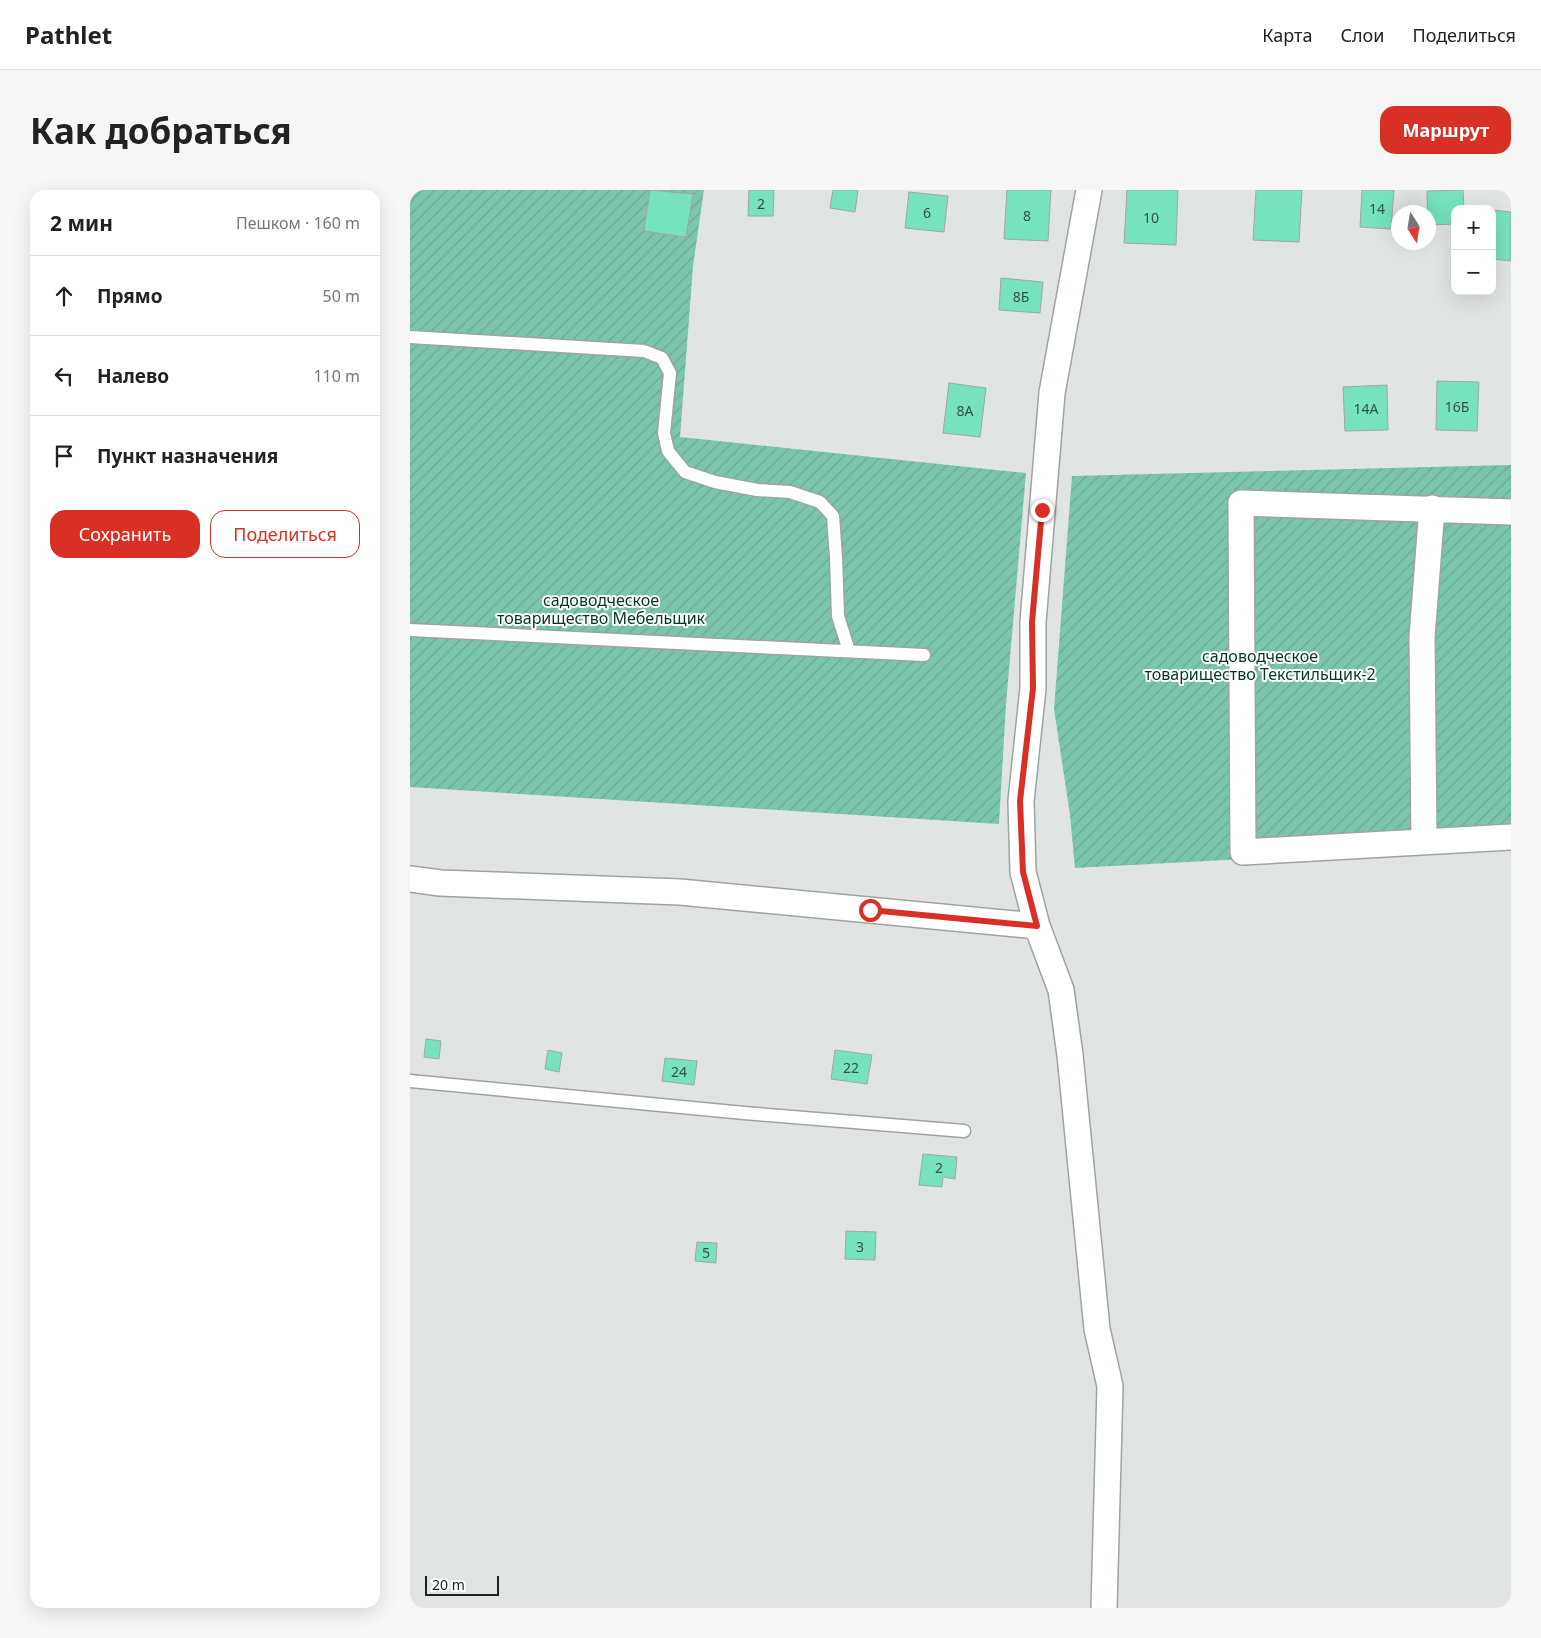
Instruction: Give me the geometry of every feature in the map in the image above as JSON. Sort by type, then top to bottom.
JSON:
[{"type":"street","points":[[1089,190],[1052,393],[1032,622],[1033,688],[1020,801],[1023,872],[1037,926],[1061,990],[1070,1055],[1097,1329],[1110,1386],[1104,1608]]},
{"type":"street","points":[[1511,512],[1241,503],[1243,852],[1511,836]]},
{"type":"street","points":[[1424,841],[1422,637],[1432,508]]},
{"type":"street","points":[[410,879],[440,883],[680,892],[1037,926]]},
{"type":"lane","points":[[410,337],[644,351],[662,358],[670,373],[664,433],[668,451],[685,472],[715,482],[756,490],[790,492],[820,502],[833,516],[838,616],[849,651]]},
{"type":"lane","points":[[410,630],[924,655]]},
{"type":"lane","points":[[410,1081],[744,1113],[964,1130]]},
{"type":"green space","name":"садоводческое товарищество Мебельщик","points":[[410,190],[704,190],[693,266],[680,437],[1026,473],[1006,704],[999,824],[410,787]]},
{"type":"green space","name":"садоводческое товарищество Текстильщик-2","points":[[1511,465],[1511,845],[1075,868],[1070,815],[1054,709],[1072,476]]},
{"type":"building","points":[[650,190],[693,194],[686,237],[644,231]]},
{"type":"building","points":[[749,190],[774,190],[773,216],[748,216]]},
{"type":"building","points":[[833,190],[858,190],[855,212],[830,208]]},
{"type":"building","points":[[1007,190],[1051,190],[1048,241],[1004,239]]},
{"type":"building","points":[[1127,190],[1178,190],[1176,245],[1124,243]]},
{"type":"building","points":[[1256,190],[1302,190],[1299,242],[1253,240]]},
{"type":"building","points":[[1362,190],[1394,190],[1393,205],[1391,205],[1391,229],[1360,227]]},
{"type":"building","points":[[1463,190],[1464,205],[1451,205],[1451,224],[1436,225],[1436,205],[1427,205],[1427,191]]},
{"type":"building","points":[[909,192],[948,196],[944,232],[905,228]]},
{"type":"building","points":[[1496,210],[1511,212],[1511,261],[1496,259]]},
{"type":"building","points":[[1001,278],[1043,282],[1040,313],[999,310]]},
{"type":"building","points":[[1437,381],[1479,382],[1477,431],[1436,430]]},
{"type":"building","points":[[949,383],[986,388],[980,437],[943,433]]},
{"type":"building","points":[[1387,385],[1388,430],[1345,431],[1343,387]]},
{"type":"building","points":[[426,1039],[441,1041],[439,1059],[424,1057]]},
{"type":"building","points":[[548,1050],[562,1053],[559,1072],[545,1069]]},
{"type":"building","points":[[835,1050],[872,1055],[867,1084],[831,1079]]},
{"type":"building","points":[[665,1058],[697,1061],[694,1085],[662,1081]]},
{"type":"building","points":[[923,1154],[957,1157],[955,1179],[943,1177],[942,1187],[919,1185]]},
{"type":"building","points":[[846,1231],[876,1232],[875,1260],[845,1259]]},
{"type":"building","points":[[697,1242],[717,1243],[716,1263],[695,1261]]},
{"type":"route","points":[[870,910],[1037,926],[1023,872],[1020,801],[1033,688],[1032,622],[1042,510]]}]
